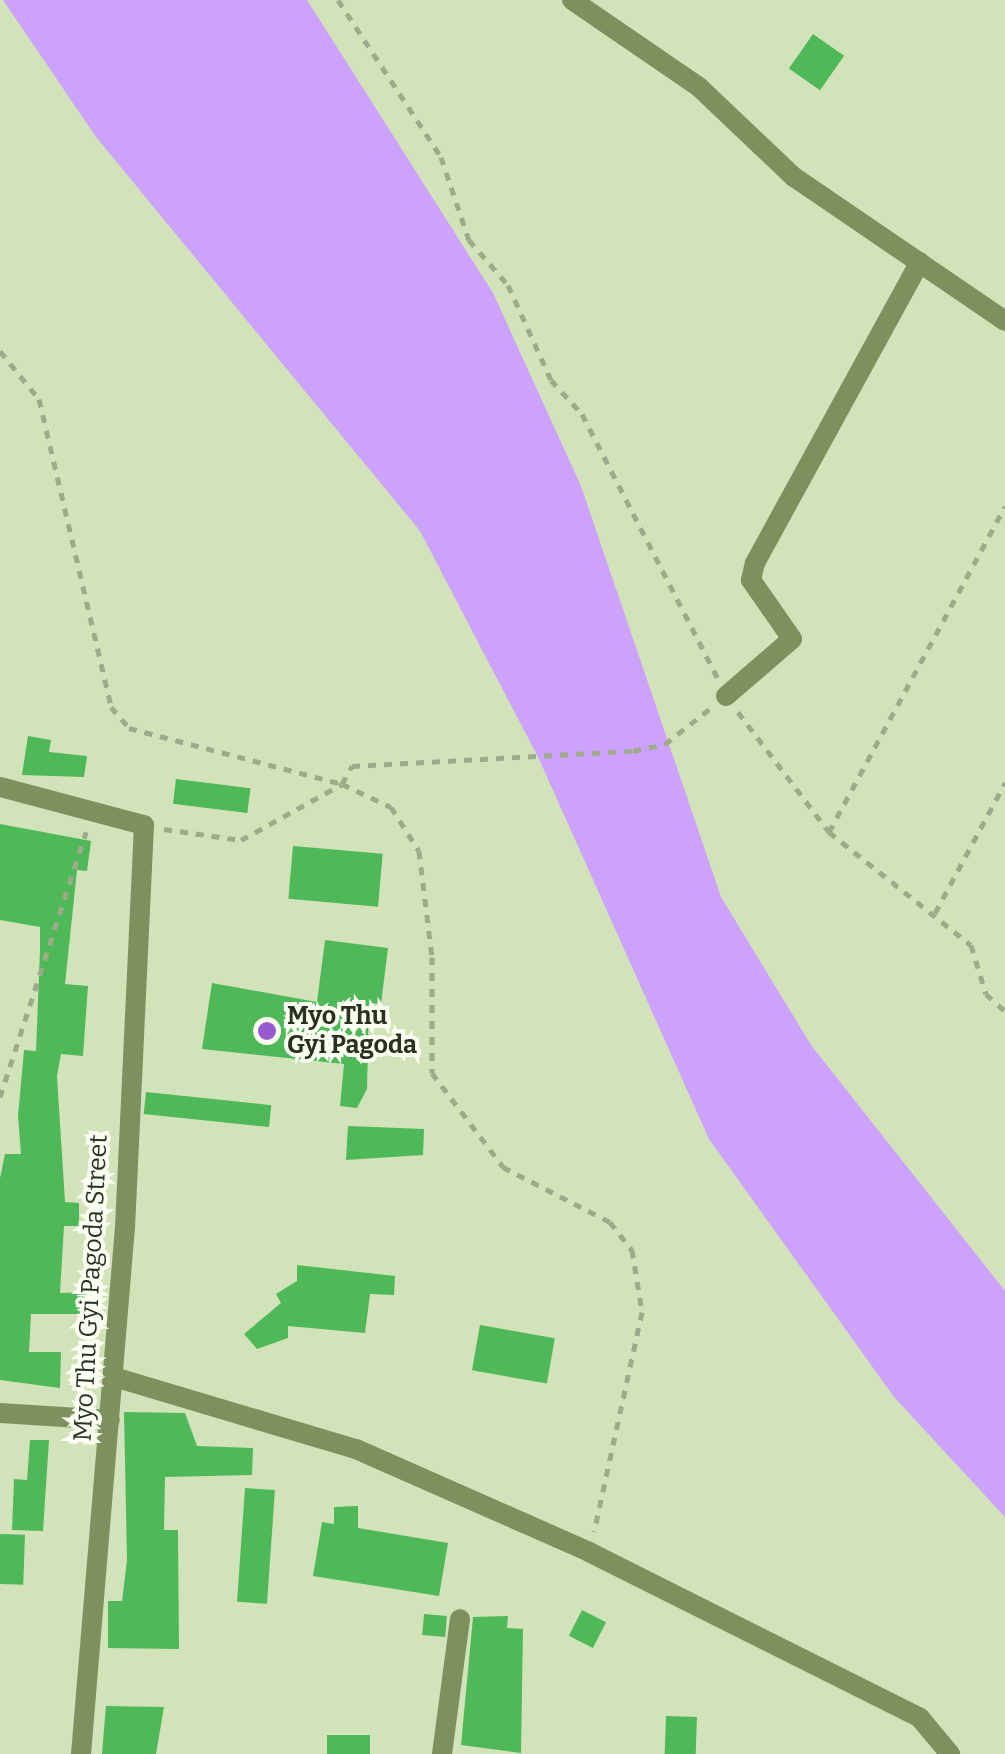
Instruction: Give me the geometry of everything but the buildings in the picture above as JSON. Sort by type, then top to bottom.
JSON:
[{"type":"street","points":[[572,0],[699,87],[794,177],[1005,321]]},
{"type":"street","points":[[726,696],[792,639],[750,580],[755,563],[920,262]]},
{"type":"street","points":[[0,787],[94,805],[144,825]]},
{"type":"street","name":"Myo Thu Gyi Pagoda Street","points":[[81,1754],[114,1377],[144,825]]},
{"type":"street","points":[[114,1377],[356,1449],[589,1552],[920,1718],[950,1754]]},
{"type":"street","points":[[0,1413],[110,1420]]},
{"type":"street","points":[[442,1754],[460,1619]]},
{"type":"path","points":[[338,0],[441,157],[469,240],[508,284],[551,380],[582,414],[726,696],[829,832],[971,944],[986,994],[1005,1012]]},
{"type":"path","points":[[0,351],[38,399],[58,463],[111,707],[128,728],[342,784],[391,807],[418,851],[432,957],[432,1074],[503,1167],[610,1222],[632,1250],[642,1312],[589,1552]]},
{"type":"path","points":[[829,832],[1005,506]]},
{"type":"path","points":[[144,825],[241,840],[342,784],[352,766],[649,748],[726,696]]},
{"type":"path","points":[[934,914],[1005,783]]},
{"type":"path","points":[[0,1098],[94,805]]},
{"type":"shaded area","points":[[3,0],[307,0],[493,293],[581,486],[721,897],[811,1045],[1005,1291],[1005,1517],[894,1397],[709,1139],[539,759],[420,531],[96,137]]},
{"type":"place","name":"Myo Thu Gyi Pagoda","points":[[267,1031]]}]
